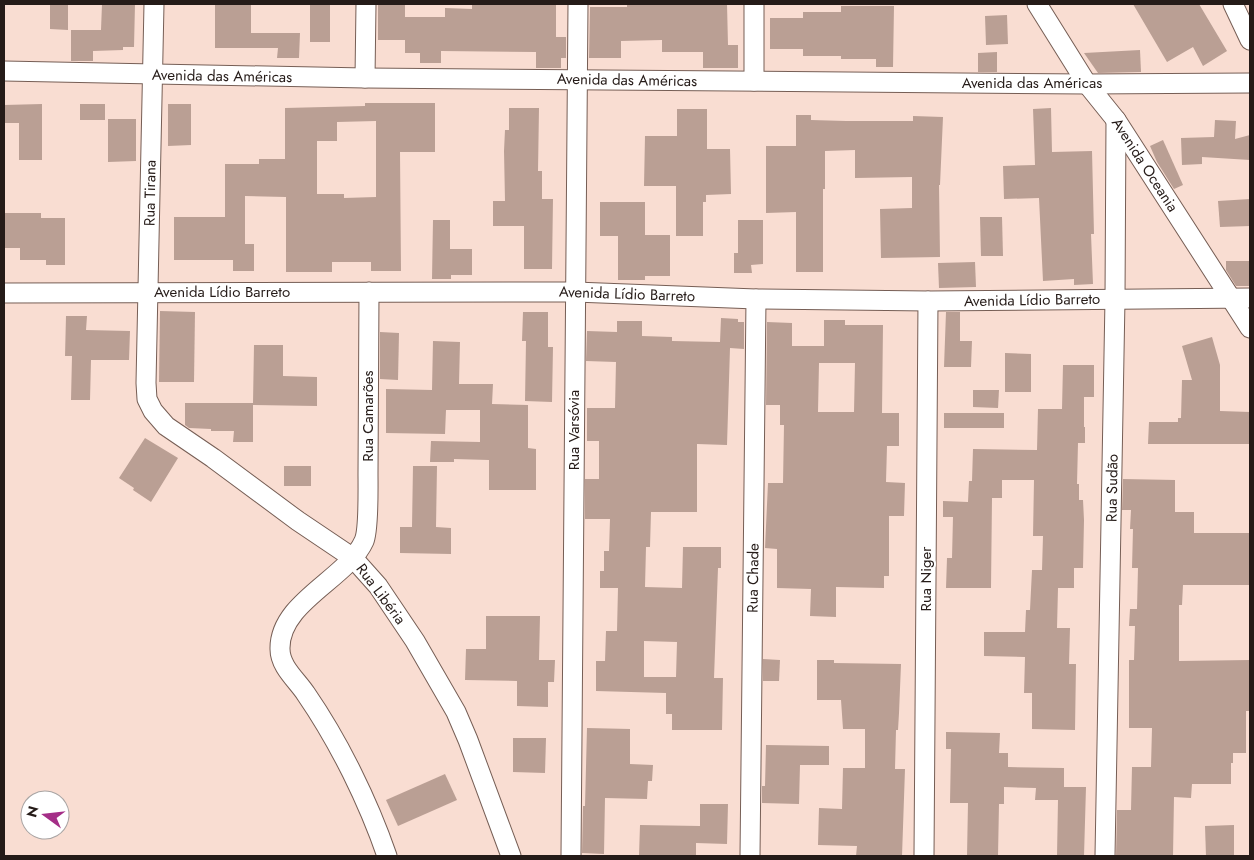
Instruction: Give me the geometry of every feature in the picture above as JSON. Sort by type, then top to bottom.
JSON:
[{"type":"street","name":"Rua Tirana","points":[[146,383],[154,4]]},
{"type":"street","points":[[365,78],[366,4]]},
{"type":"street","name":"Rua Varsóvia","points":[[572,856],[578,4]]},
{"type":"street","points":[[754,4],[754,81]]},
{"type":"street","name":"Avenida Oceania","points":[[1037,4],[1087,84],[1116,120],[1241,298],[1250,328]]},
{"type":"street","points":[[1233,4],[1250,40]]},
{"type":"street","name":"Avenida das Américas","points":[[4,71],[365,78],[1087,84],[1250,83]]},
{"type":"street","name":"Rua Sudão","points":[[1105,856],[1115,299],[1116,120]]},
{"type":"street","name":"Rua Camarões","points":[[353,558],[365,540],[368,482],[369,292]]},
{"type":"street","name":"Avenida Lídio Barreto","points":[[4,293],[575,292],[756,299],[928,301],[1241,298]]},
{"type":"street","name":"Rua Chade","points":[[750,856],[756,299]]},
{"type":"street","name":"Rua Niger","points":[[924,856],[928,301]]},
{"type":"street","name":"Rua Libéria","points":[[146,383],[147,399],[153,411],[166,426],[353,558],[378,586],[415,641],[456,712],[511,856]]},
{"type":"street","points":[[353,558],[295,610],[283,634],[280,648],[282,660],[289,672],[306,694],[343,754],[380,837],[386,856]]},
{"type":"building","points":[[50,4],[68,4],[68,30],[50,29]]},
{"type":"building","points":[[102,4],[135,4],[134,47],[123,47],[123,50],[93,51],[93,61],[71,61],[71,30],[101,30]]},
{"type":"building","points":[[215,4],[251,4],[251,33],[300,33],[299,58],[277,58],[278,48],[215,48]]},
{"type":"building","points":[[330,4],[330,42],[310,42],[310,5]]},
{"type":"building","points":[[378,4],[405,4],[405,17],[445,17],[445,8],[472,9],[472,4],[556,4],[556,37],[566,37],[566,58],[561,58],[561,68],[536,68],[536,52],[441,51],[441,63],[420,63],[420,53],[405,53],[405,40],[378,40]]},
{"type":"building","points":[[727,4],[728,45],[738,45],[738,68],[703,68],[703,52],[662,52],[662,40],[621,41],[621,58],[589,58],[590,7],[627,7],[627,5]]},
{"type":"building","points":[[1133,4],[1199,4],[1227,51],[1203,66],[1193,47],[1167,62]]},
{"type":"building","points":[[841,6],[894,6],[893,67],[876,67],[876,59],[841,59],[841,56],[803,56],[803,49],[770,49],[770,18],[803,18],[803,12],[841,12]]},
{"type":"building","points":[[1007,15],[1008,44],[986,45],[985,16]]},
{"type":"building","points":[[1140,50],[1141,72],[1098,73],[1084,53]]},
{"type":"building","points":[[997,52],[997,72],[978,72],[978,53]]},
{"type":"building","points":[[365,103],[435,103],[435,152],[400,152],[401,271],[371,271],[371,262],[332,262],[332,272],[286,272],[286,197],[245,196],[245,244],[254,244],[254,271],[233,271],[233,260],[174,260],[174,217],[225,217],[225,164],[259,164],[259,159],[285,159],[285,108],[365,106]],"holes":[[[376,121],[376,197],[344,198],[344,194],[317,194],[317,141],[337,141],[337,122]]]},
{"type":"building","points":[[42,104],[42,160],[19,160],[19,123],[4,123],[4,105]]},
{"type":"building","points":[[80,104],[105,104],[105,120],[80,120]]},
{"type":"building","points":[[168,104],[191,104],[191,145],[168,146]]},
{"type":"building","points":[[509,108],[539,108],[538,171],[542,171],[542,199],[553,199],[552,269],[524,269],[524,226],[493,226],[493,201],[505,201],[504,151],[505,130],[509,130]]},
{"type":"building","points":[[1051,108],[1052,152],[1092,151],[1094,234],[1091,234],[1093,284],[1074,285],[1074,279],[1043,281],[1039,198],[1004,199],[1003,166],[1035,165],[1033,109]]},
{"type":"building","points":[[677,109],[707,109],[707,149],[730,149],[731,194],[706,195],[706,202],[703,202],[703,236],[676,236],[676,186],[644,186],[645,136],[677,136]]},
{"type":"building","points":[[796,115],[811,115],[811,120],[846,121],[913,121],[913,116],[943,117],[939,185],[940,257],[881,258],[880,209],[912,208],[912,177],[855,178],[855,150],[825,151],[823,272],[796,272],[796,212],[766,213],[766,146],[796,146]]},
{"type":"building","points":[[108,119],[136,119],[136,161],[108,162]]},
{"type":"building","points":[[1215,120],[1236,121],[1235,139],[1250,135],[1250,160],[1202,157],[1202,164],[1182,165],[1181,138],[1214,137]]},
{"type":"building","points":[[1163,140],[1183,185],[1174,189],[1157,162],[1150,146]]},
{"type":"building","points":[[1250,199],[1250,226],[1220,227],[1218,201]]},
{"type":"building","points":[[600,202],[645,202],[645,235],[670,235],[670,276],[645,276],[645,280],[618,280],[618,236],[600,236]]},
{"type":"building","points":[[4,213],[41,213],[41,218],[65,218],[65,265],[46,265],[46,260],[20,260],[20,248],[4,248]]},
{"type":"building","points":[[980,217],[1002,217],[1003,256],[981,256]]},
{"type":"building","points":[[433,220],[450,220],[450,249],[472,249],[472,275],[451,275],[451,279],[432,279]]},
{"type":"building","points":[[738,220],[763,220],[763,264],[751,265],[752,273],[734,273],[734,253],[738,253]]},
{"type":"building","points":[[1226,261],[1250,261],[1250,286],[1236,286],[1226,270]]},
{"type":"building","points":[[975,262],[976,287],[939,288],[938,263]]},
{"type":"building","points":[[160,311],[195,312],[194,382],[159,382]]},
{"type":"building","points":[[523,312],[548,312],[548,347],[553,347],[552,402],[525,401],[526,341],[522,341]]},
{"type":"building","points":[[946,312],[960,312],[960,341],[972,341],[971,367],[944,367]]},
{"type":"building","points":[[66,316],[87,316],[86,330],[130,331],[129,360],[91,360],[90,400],[71,400],[72,356],[65,356]]},
{"type":"building","points":[[721,318],[738,319],[738,322],[744,322],[744,349],[730,348],[727,445],[697,444],[697,512],[651,512],[650,547],[646,547],[645,587],[682,588],[683,547],[721,547],[721,568],[718,568],[714,678],[723,678],[722,730],[672,730],[672,714],[666,714],[666,693],[596,691],[596,661],[605,661],[606,631],[617,631],[618,588],[600,588],[600,571],[604,571],[604,551],[609,551],[610,519],[585,519],[585,479],[599,479],[599,441],[587,441],[587,408],[615,408],[616,362],[586,361],[587,331],[617,332],[617,321],[642,321],[642,336],[672,337],[672,341],[720,342]],"holes":[[[644,641],[677,642],[676,677],[644,677]]]},
{"type":"building","points":[[824,320],[845,320],[845,325],[883,325],[882,413],[899,413],[899,446],[887,446],[886,482],[905,483],[904,516],[889,516],[889,576],[884,576],[884,588],[836,587],[836,617],[810,616],[811,589],[777,588],[777,549],[765,548],[768,483],[783,483],[784,425],[780,425],[780,405],[766,405],[767,322],[792,323],[792,346],[824,346]],"holes":[[[819,363],[855,363],[854,412],[818,412]]]},
{"type":"building","points":[[380,332],[399,333],[398,380],[380,379]]},
{"type":"building","points":[[1212,337],[1220,365],[1220,411],[1250,412],[1250,444],[1148,444],[1149,422],[1178,422],[1178,418],[1181,418],[1182,380],[1192,380],[1182,346]]},
{"type":"building","points":[[433,341],[460,342],[459,384],[493,384],[492,404],[528,405],[528,448],[536,449],[536,490],[489,490],[489,460],[454,459],[454,462],[430,462],[431,441],[480,442],[480,410],[446,410],[445,434],[386,433],[386,389],[432,390]]},
{"type":"building","points":[[254,345],[283,345],[283,376],[317,377],[317,406],[253,405],[253,442],[233,442],[234,431],[211,431],[211,429],[189,428],[185,425],[185,403],[253,403]]},
{"type":"building","points":[[1005,353],[1031,354],[1031,392],[1005,392]]},
{"type":"building","points":[[1063,365],[1094,365],[1094,397],[1084,397],[1085,443],[1078,443],[1077,484],[1079,484],[1079,500],[1083,500],[1084,520],[1083,568],[1074,568],[1074,588],[1058,588],[1057,628],[1070,628],[1069,664],[1076,664],[1075,730],[1032,729],[1032,693],[1024,693],[1025,657],[984,656],[984,632],[1025,632],[1026,610],[1030,610],[1032,570],[1042,570],[1043,536],[1033,536],[1034,480],[1002,480],[1002,498],[992,498],[991,588],[946,588],[947,558],[952,558],[953,517],[943,517],[943,501],[968,502],[969,481],[972,481],[973,449],[1037,450],[1038,409],[1062,409]]},
{"type":"building","points":[[973,390],[999,390],[998,408],[973,407]]},
{"type":"building","points":[[944,413],[1004,413],[1004,428],[944,428]]},
{"type":"building","points":[[145,438],[178,458],[151,502],[119,478]]},
{"type":"building","points":[[284,466],[311,466],[311,486],[284,486]]},
{"type":"building","points":[[413,466],[437,466],[436,527],[451,528],[451,554],[400,553],[400,527],[412,527]]},
{"type":"building","points":[[1123,479],[1175,480],[1175,512],[1194,512],[1194,533],[1250,533],[1250,585],[1183,585],[1182,605],[1179,605],[1179,661],[1250,660],[1250,711],[1246,711],[1246,753],[1233,753],[1231,784],[1192,784],[1191,798],[1174,797],[1173,856],[1116,856],[1117,810],[1131,810],[1132,767],[1151,767],[1152,728],[1129,728],[1129,660],[1134,660],[1135,626],[1129,626],[1130,609],[1137,609],[1138,568],[1132,568],[1133,529],[1130,529],[1131,510],[1122,510]]},
{"type":"building","points":[[486,616],[540,616],[539,660],[555,660],[554,682],[548,682],[548,707],[517,706],[517,681],[465,680],[466,649],[486,649]]},
{"type":"building","points":[[763,659],[780,660],[779,681],[763,681]]},
{"type":"building","points":[[817,660],[834,660],[834,663],[901,664],[895,769],[905,769],[902,856],[856,856],[857,846],[818,845],[819,808],[842,809],[843,768],[865,768],[865,729],[843,729],[841,700],[817,700]]},
{"type":"building","points":[[587,728],[630,729],[630,764],[653,765],[652,781],[648,781],[647,799],[605,798],[604,854],[582,853]]},
{"type":"building","points":[[946,732],[1000,733],[999,753],[1008,753],[1008,767],[1064,768],[1064,787],[1086,787],[1084,856],[1057,856],[1058,800],[1035,800],[1036,788],[1004,787],[1004,804],[999,804],[998,856],[967,856],[968,803],[950,803],[951,749],[946,749]]},
{"type":"building","points":[[513,738],[546,738],[545,773],[513,772]]},
{"type":"building","points":[[766,745],[829,746],[829,765],[800,765],[799,804],[762,803],[762,786],[765,786]]},
{"type":"building","points":[[445,774],[457,800],[398,826],[386,800]]},
{"type":"building","points":[[700,804],[728,804],[727,844],[696,843],[696,856],[639,856],[640,825],[700,826]]},
{"type":"building","points":[[1234,825],[1234,856],[1206,856],[1205,826]]}]
